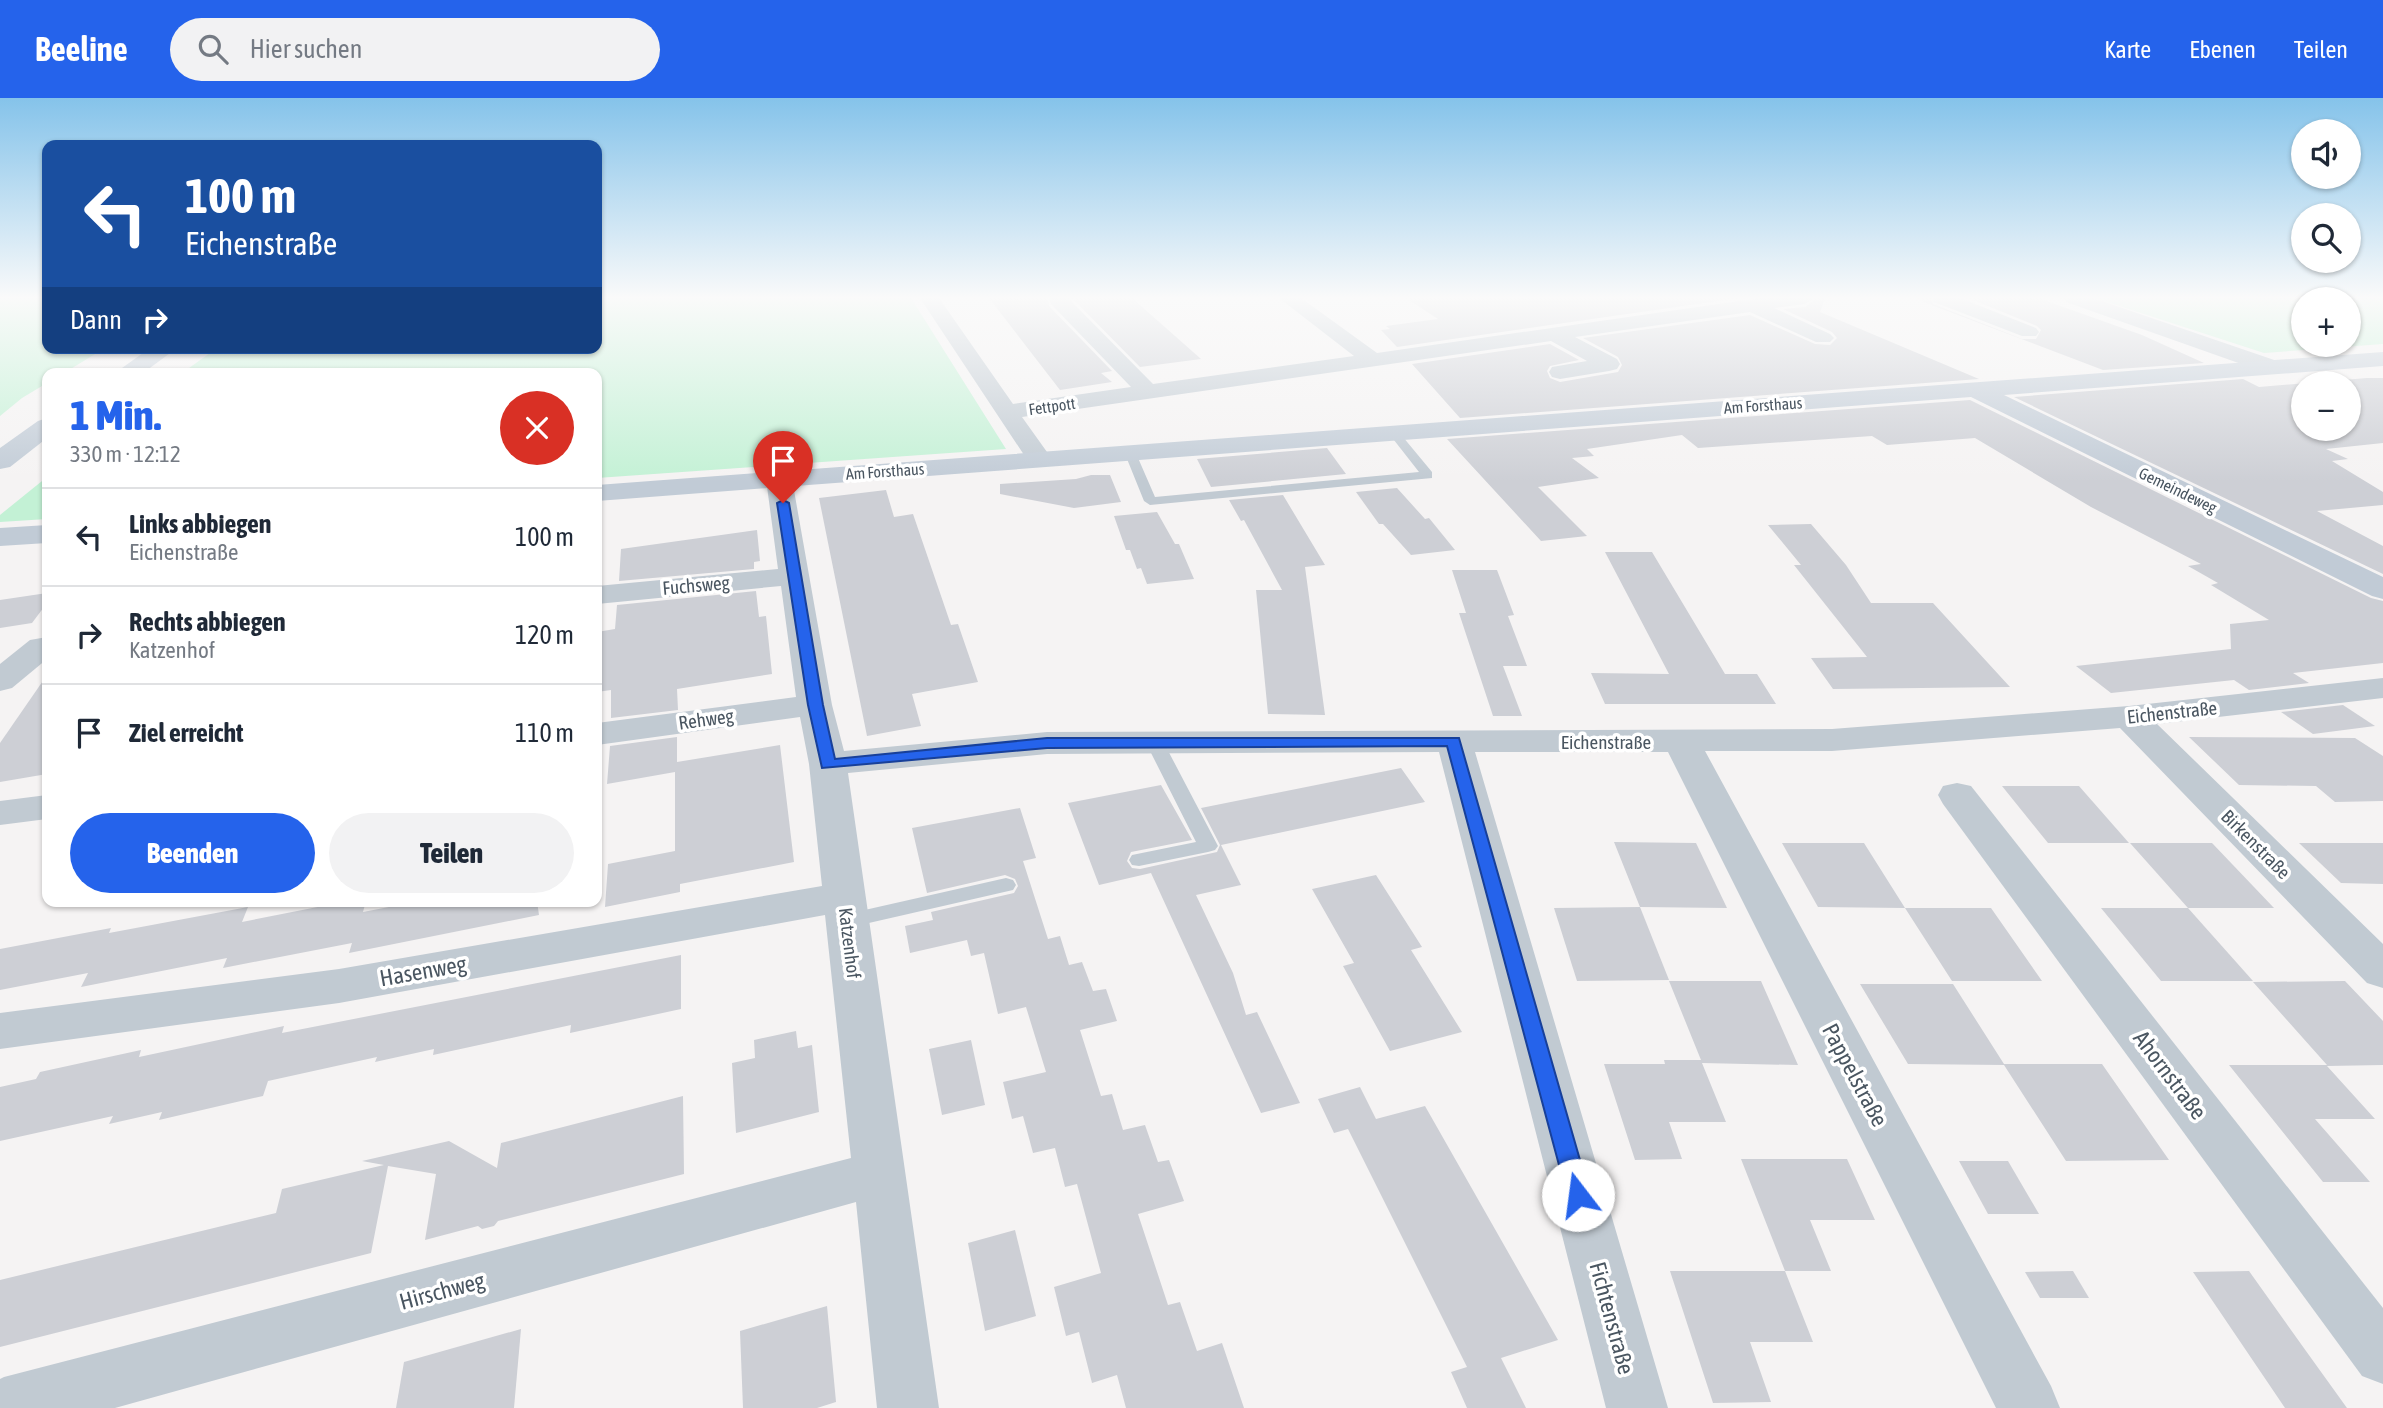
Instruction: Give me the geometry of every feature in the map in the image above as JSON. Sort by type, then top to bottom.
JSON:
[{"type":"street","points":[[971,359],[1040,459]]},
{"type":"street","points":[[1116,359],[1149,392]]},
{"type":"street","name":"Fettpott","points":[[1008,412],[1379,359]]},
{"type":"street","points":[[1560,372],[1619,362],[1612,359]]},
{"type":"street","points":[[2249,359],[2272,367]]},
{"type":"street","name":"Am Forsthaus","points":[[602,493],[2381,359]]},
{"type":"street","name":"Gemeindeweg","points":[[1973,389],[2383,589]]},
{"type":"street","points":[[0,461],[42,430]]},
{"type":"street","name":"Katzenhof","points":[[779,479],[815,705],[828,764],[908,1408]]},
{"type":"street","points":[[0,537],[42,534]]},
{"type":"street","name":"Fuchsweg","points":[[602,595],[795,576]]},
{"type":"street","points":[[1,679],[42,648]]},
{"type":"street","name":"Eichenstraße","points":[[828,764],[1047,743],[1832,740],[2129,717],[2383,688]]},
{"type":"street","name":"Rehweg","points":[[602,733],[815,705]]},
{"type":"street","name":"Birkenstraße","points":[[2129,717],[2383,971]]},
{"type":"street","name":"Fichtenstraße","points":[[1454,741],[1637,1408]]},
{"type":"street","name":"Pappelstraße","points":[[1681,741],[2029,1408]]},
{"type":"street","name":"Ahornstraße","points":[[1957,795],[2383,1355]]},
{"type":"street","points":[[0,813],[42,808]]},
{"type":"street","name":"Hasenweg","points":[[0,1031],[339,986],[846,909]]},
{"type":"street","name":"Hirschweg","points":[[4,1408],[880,1173]]},
{"type":"lane","points":[[1131,454],[1150,501],[1428,475],[1394,433]]},
{"type":"lane","points":[[1139,860],[1208,846],[1155,743]]},
{"type":"lane","points":[[846,909],[1006,886]]},
{"type":"green space","points":[[0,359],[87,359],[72,368],[42,368],[42,386],[0,416]]},
{"type":"green space","points":[[201,359],[949,359],[1006,449],[602,478],[602,368],[189,368]]},
{"type":"green space","points":[[42,481],[42,519],[0,522],[0,515]]},
{"type":"building","points":[[1036,359],[1100,359],[1112,371],[1101,373],[1112,382],[1060,390]]},
{"type":"building","points":[[1132,359],[1200,359],[1140,367]]},
{"type":"building","points":[[1446,359],[1579,360],[1550,366],[1547,371],[1550,378],[1560,382],[1618,372],[1622,365],[1619,359],[1932,359],[1979,379],[1460,418],[1412,364]]},
{"type":"building","points":[[2074,359],[2195,359],[2204,363],[2103,370]]},
{"type":"building","points":[[2361,378],[2383,378],[2383,443],[2326,449],[2348,459],[2332,461],[2383,492],[2383,505],[2317,511],[2383,546],[2383,574],[2014,397],[2243,379],[2259,387],[2291,384],[2291,441],[2361,441]]},
{"type":"building","points":[[1970,400],[2371,598],[2383,601],[2383,663],[2293,673],[2309,683],[2249,690],[2234,680],[2111,693],[2076,666],[2231,649],[2230,624],[2269,620],[2211,585],[2218,583],[2188,566],[2201,564],[2091,507],[1975,438],[1887,445],[1872,436],[1698,448],[1682,435],[1587,449],[1594,456],[1572,458],[1599,478],[1538,487],[1587,536],[1541,541],[1447,439]]},
{"type":"building","points":[[1327,448],[1346,474],[1211,487],[1197,459]]},
{"type":"building","points":[[1091,475],[1110,475],[1121,502],[1074,508],[1000,494],[1000,484],[1076,479]]},
{"type":"building","points":[[1397,488],[1425,519],[1429,518],[1455,550],[1411,555],[1383,524],[1379,524],[1356,492]]},
{"type":"building","points":[[886,490],[894,517],[913,514],[951,625],[958,624],[978,682],[912,694],[921,726],[867,736],[819,498]]},
{"type":"building","points":[[1283,495],[1325,565],[1305,567],[1325,715],[1268,714],[1256,590],[1282,590],[1244,520],[1241,521],[1229,500]]},
{"type":"building","points":[[1157,512],[1175,544],[1179,544],[1194,579],[1147,584],[1141,568],[1137,569],[1130,550],[1126,550],[1114,516]]},
{"type":"building","points":[[1811,524],[1846,565],[1871,603],[1933,603],[2010,687],[1833,689],[1811,658],[1867,657],[1794,565],[1801,565],[1768,525]]},
{"type":"building","points":[[757,530],[760,561],[754,562],[754,569],[619,581],[621,549]]},
{"type":"building","points":[[1605,552],[1652,552],[1725,674],[1757,674],[1776,704],[1605,704],[1591,673],[1669,674]]},
{"type":"building","points":[[1452,570],[1497,570],[1514,615],[1508,616],[1527,666],[1503,666],[1522,716],[1493,716],[1459,613],[1466,613]]},
{"type":"building","points":[[756,591],[759,617],[766,616],[772,674],[677,689],[678,710],[611,718],[611,690],[602,691],[602,631],[615,629],[617,605]]},
{"type":"building","points":[[42,594],[42,610],[32,623],[0,628],[0,600]]},
{"type":"building","points":[[42,682],[42,775],[0,782],[0,743]]},
{"type":"building","points":[[2343,705],[2375,726],[2313,734],[2281,712]]},
{"type":"building","points":[[677,737],[677,762],[780,745],[794,862],[680,884],[680,892],[605,907],[608,864],[675,851],[675,772],[607,784],[610,746]]},
{"type":"building","points":[[2189,737],[2355,738],[2383,756],[2383,801],[2335,802],[2316,786],[2239,785]]},
{"type":"building","points":[[1401,768],[1425,802],[1221,845],[1241,885],[1196,895],[1233,973],[1246,1015],[1257,1012],[1300,1103],[1261,1113],[1151,873],[1099,885],[1068,803],[1161,785],[1192,840],[1131,852],[1127,861],[1132,868],[1140,869],[1217,852],[1220,845],[1201,808]]},
{"type":"building","points":[[2002,786],[2079,786],[2129,843],[2048,843]]},
{"type":"building","points":[[1020,808],[1036,858],[1023,861],[1048,939],[1060,936],[1069,965],[1082,962],[1093,991],[1106,989],[1117,1021],[1080,1030],[1101,1096],[1112,1094],[1123,1130],[1145,1125],[1158,1162],[1169,1160],[1184,1201],[1138,1214],[1168,1305],[1180,1302],[1197,1351],[1222,1343],[1244,1408],[1126,1408],[1117,1375],[1092,1383],[1079,1332],[1066,1336],[1054,1287],[1101,1273],[1077,1184],[1065,1187],[1055,1148],[1033,1153],[1023,1116],[1012,1119],[1003,1082],[1046,1072],[1026,1007],[998,1014],[984,953],[971,956],[967,940],[910,953],[905,926],[933,920],[931,912],[1014,893],[1018,886],[1015,879],[1005,875],[927,893],[912,828]]},
{"type":"building","points":[[1614,842],[1696,843],[1727,908],[1640,907]]},
{"type":"building","points":[[1782,843],[1864,843],[1905,908],[1818,907]]},
{"type":"building","points":[[2130,843],[2212,843],[2274,908],[2188,908]]},
{"type":"building","points":[[2299,843],[2383,843],[2383,884],[2341,883]]},
{"type":"building","points":[[1376,875],[1422,947],[1411,950],[1462,1032],[1390,1051],[1343,966],[1354,963],[1312,889]]},
{"type":"building","points":[[248,907],[242,922],[318,907],[364,907],[363,912],[389,907],[538,907],[539,915],[349,953],[352,943],[223,968],[227,958],[81,987],[88,973],[0,990],[0,949],[111,928],[109,933]]},
{"type":"building","points":[[1640,907],[1669,980],[1577,981],[1554,908]]},
{"type":"building","points":[[1905,908],[1991,908],[2042,981],[1952,981]]},
{"type":"building","points":[[2101,908],[2188,908],[2253,981],[2161,981]]},
{"type":"building","points":[[681,955],[681,1009],[570,1033],[571,1025],[433,1055],[434,1049],[375,1062],[377,1057],[268,1081],[263,1096],[159,1120],[162,1112],[109,1124],[113,1116],[0,1141],[0,1087],[36,1079],[40,1072],[141,1050],[139,1057],[284,1026],[282,1033]]},
{"type":"building","points":[[1669,981],[1761,981],[1798,1065],[1702,1063],[1726,1122],[1669,1122],[1682,1159],[1635,1160],[1604,1064],[1665,1064],[1664,1060],[1701,1060]]},
{"type":"building","points":[[2345,981],[2383,1021],[2383,1065],[2327,1066],[2375,1119],[2315,1119],[2370,1182],[2323,1182],[2229,1065],[2327,1065],[2253,982]]},
{"type":"building","points":[[1860,984],[1953,984],[2004,1064],[2102,1064],[2169,1160],[2066,1161],[2004,1065],[1908,1064]]},
{"type":"building","points":[[796,1031],[798,1048],[812,1045],[819,1112],[736,1133],[732,1063],[755,1058],[754,1040]]},
{"type":"building","points":[[971,1040],[985,1105],[942,1115],[929,1049]]},
{"type":"building","points":[[1360,1087],[1376,1119],[1425,1106],[1558,1340],[1501,1358],[1526,1408],[1467,1408],[1451,1372],[1467,1367],[1348,1129],[1334,1133],[1318,1099]]},
{"type":"building","points":[[683,1096],[684,1174],[498,1221],[494,1226],[482,1229],[478,1226],[425,1240],[436,1174],[388,1166],[371,1253],[0,1347],[0,1280],[276,1213],[282,1189],[384,1165],[362,1161],[449,1141],[497,1168],[501,1143]]},
{"type":"building","points":[[1741,1159],[1847,1159],[1875,1220],[1810,1220],[1831,1271],[1785,1271]]},
{"type":"building","points":[[1959,1161],[2008,1161],[2039,1214],[1988,1214]]},
{"type":"building","points":[[1015,1230],[1036,1316],[985,1331],[968,1243]]},
{"type":"building","points":[[1670,1271],[1785,1271],[1813,1342],[1750,1342],[1771,1402],[1713,1403]]},
{"type":"building","points":[[2073,1271],[2089,1298],[2040,1298],[2025,1272]]},
{"type":"building","points":[[2249,1271],[2347,1408],[2285,1408],[2193,1272]]},
{"type":"building","points":[[827,1306],[836,1402],[817,1408],[743,1408],[740,1331]]},
{"type":"building","points":[[521,1329],[514,1408],[396,1408],[404,1362]]},
{"type":"route","points":[[783,503],[815,705],[828,764],[1047,743],[1454,741],[1578,1195]]}]
